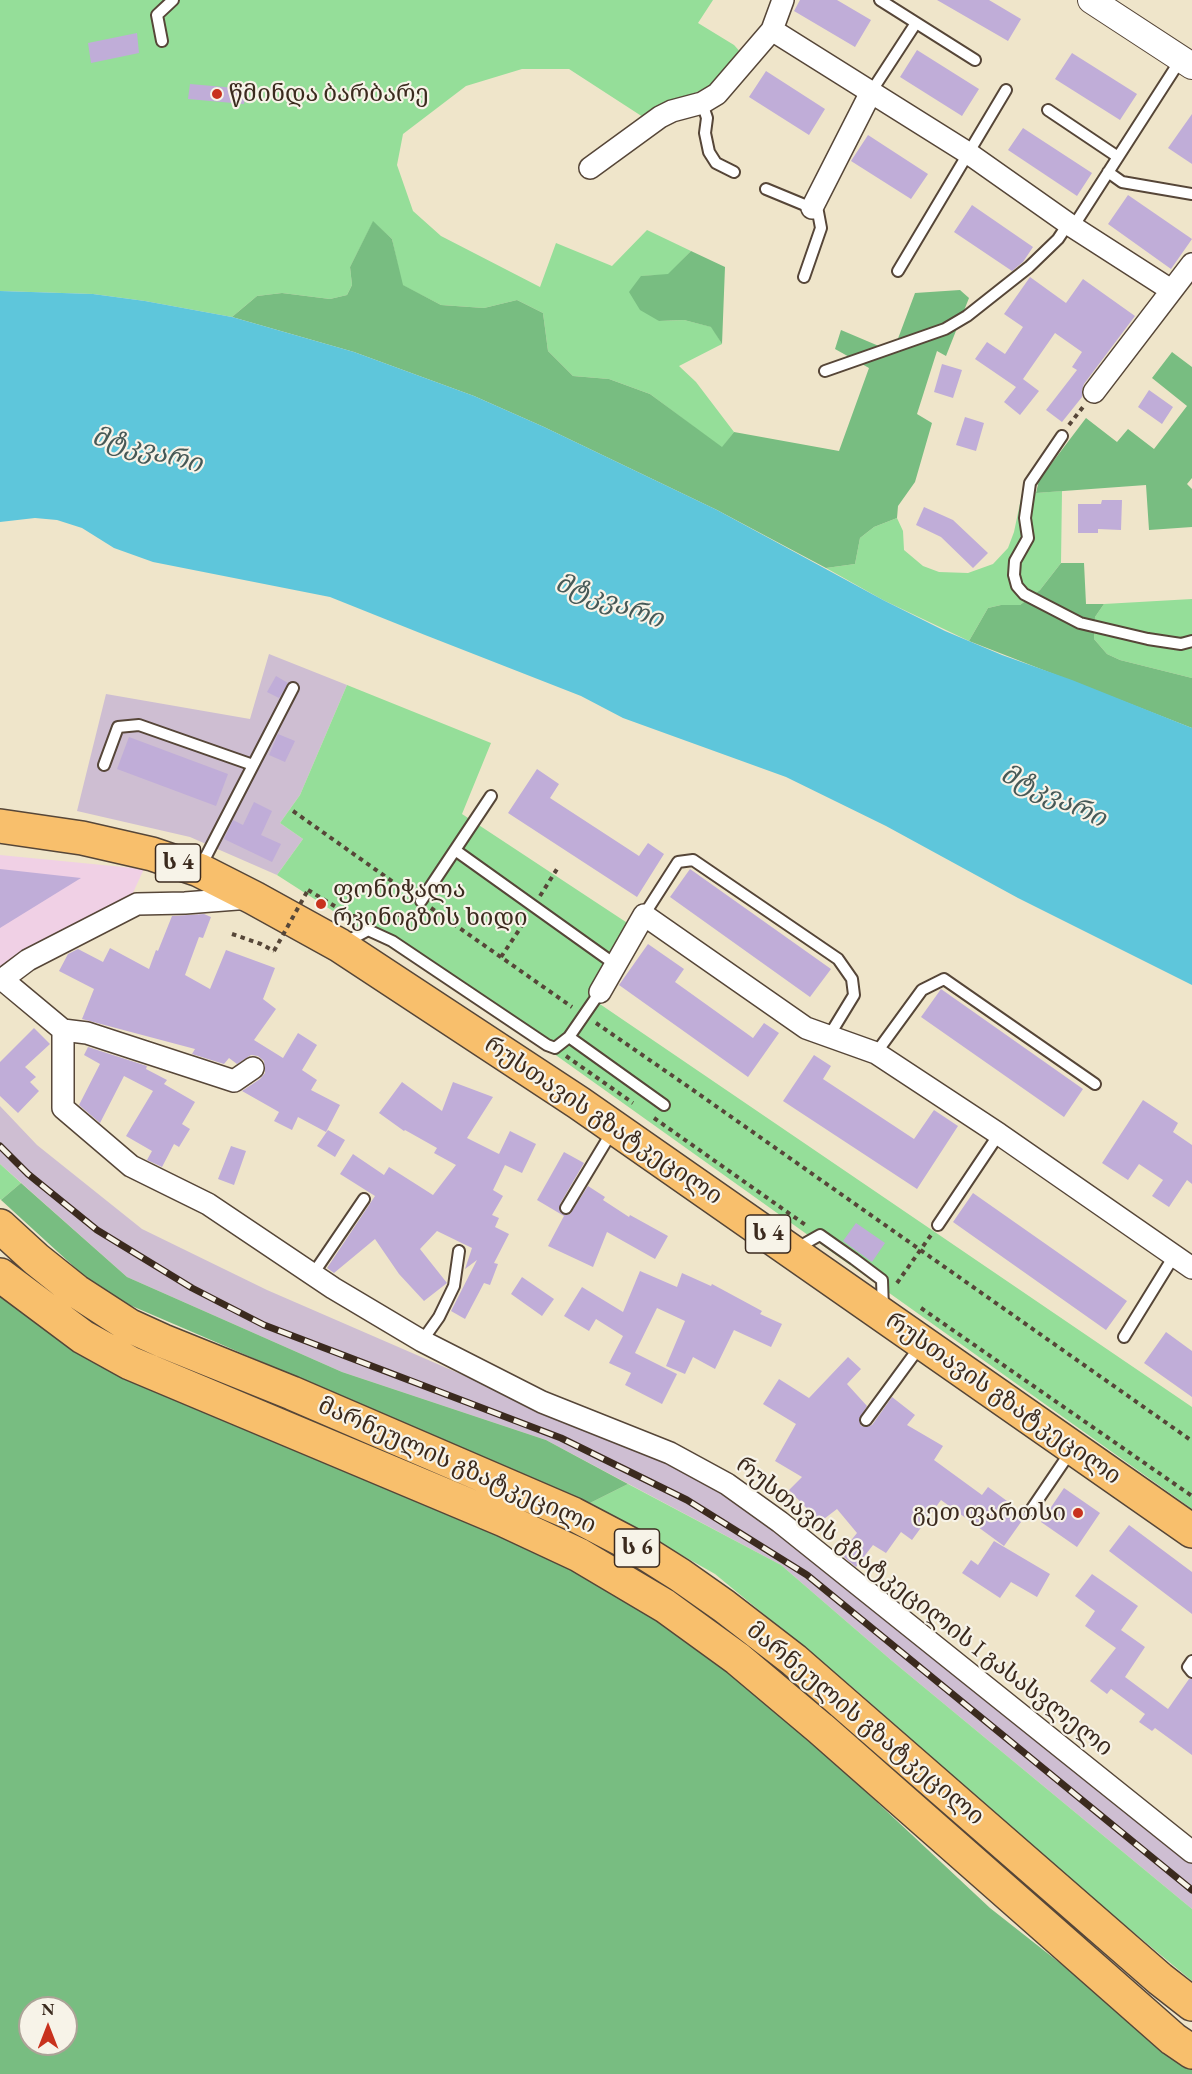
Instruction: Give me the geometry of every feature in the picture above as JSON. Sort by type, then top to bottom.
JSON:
[{"type":"highway","name":"რუსთავის გზატკეცილი","points":[[0,826],[82,837],[152,854],[199,870],[254,897],[339,945],[628,1118],[806,1243],[884,1315],[1192,1531]]},
{"type":"highway","name":"მარნეულის გზატკეცილი","points":[[0,1226],[76,1291],[130,1326],[291,1392],[573,1514],[634,1546],[680,1575],[794,1660],[1152,1972],[1192,2004]]},
{"type":"highway","name":"მარნეულის გზატკეცილი","points":[[0,1275],[83,1337],[130,1363],[504,1520],[579,1555],[665,1606],[738,1659],[1173,2039],[1192,2052]]},
{"type":"street","points":[[590,168],[660,117],[672,111],[702,103],[717,94],[772,30],[783,0]]},
{"type":"street","points":[[1091,0],[1186,62]]},
{"type":"street","points":[[772,30],[968,153],[1071,226],[1171,290]]},
{"type":"street","points":[[812,208],[871,92]]},
{"type":"street","points":[[1094,392],[1192,264]]},
{"type":"street","points":[[253,1068],[234,1081],[87,1033],[63,1030],[2,980],[28,960],[137,904],[185,903],[254,897]]},
{"type":"street","points":[[600,992],[644,915],[806,1028],[876,1053],[999,1134],[1192,1268]]},
{"type":"street","name":"რუსთავის გზატკეცილის I გასასვლელი","points":[[63,1030],[63,1108],[131,1166],[208,1204],[313,1274],[423,1341],[543,1402],[670,1453],[727,1484],[780,1522],[1192,1852]]},
{"type":"lane","points":[[162,40],[157,15],[173,0]]},
{"type":"lane","points":[[880,0],[975,60]]},
{"type":"lane","points":[[871,92],[916,23]]},
{"type":"lane","points":[[825,371],[945,329],[967,316],[1029,267],[1071,226],[1186,62]]},
{"type":"lane","points":[[898,271],[1006,90]]},
{"type":"lane","points":[[702,103],[707,118],[705,133],[709,152],[716,164],[734,172]]},
{"type":"lane","points":[[1048,110],[1118,157]]},
{"type":"lane","points":[[1108,172],[1122,182],[1192,194]]},
{"type":"lane","points":[[766,189],[818,212],[821,228],[804,277]]},
{"type":"lane","points":[[1062,436],[1030,483],[1025,518],[1028,538],[1015,561],[1014,575],[1017,586],[1024,594],[1080,623],[1148,639],[1181,644],[1192,641]]},
{"type":"lane","points":[[199,870],[293,688]]},
{"type":"lane","points":[[104,765],[118,727],[139,725],[253,765]]},
{"type":"lane","points":[[421,901],[491,796]]},
{"type":"lane","points":[[455,850],[616,964]]},
{"type":"lane","points":[[644,915],[678,862],[693,860],[838,959],[852,979],[854,995],[829,1036]]},
{"type":"lane","points":[[339,945],[368,930],[392,941],[547,1045],[555,1048],[569,1037],[600,992]]},
{"type":"lane","points":[[876,1053],[922,990],[944,979],[1095,1084]]},
{"type":"lane","points":[[569,1037],[664,1105]]},
{"type":"lane","points":[[566,1208],[628,1118]]},
{"type":"lane","points":[[938,1225],[999,1134]]},
{"type":"lane","points":[[313,1274],[364,1198]]},
{"type":"lane","points":[[806,1243],[882,1280],[884,1315]]},
{"type":"lane","points":[[423,1341],[439,1317],[454,1286],[459,1251]]},
{"type":"lane","points":[[1124,1337],[1174,1256]]},
{"type":"lane","points":[[866,1420],[923,1343]]},
{"type":"lane","points":[[1031,1510],[1073,1448]]},
{"type":"lane","points":[[1192,1661],[1188,1668],[1192,1672]]},
{"type":"path","points":[[1062,436],[1094,392]]},
{"type":"path","points":[[293,811],[1192,1441]]},
{"type":"path","points":[[232,934],[274,951],[308,890],[346,913],[344,916],[416,915]]},
{"type":"path","points":[[427,915],[439,914]]},
{"type":"path","points":[[555,1048],[628,1118]]},
{"type":"path","points":[[650,1115],[806,1243]]},
{"type":"path","points":[[882,1280],[893,1288],[938,1225]]},
{"type":"path","points":[[920,1307],[1192,1496]]},
{"type":"shaded area","points":[[269,654],[347,685],[300,795],[280,823],[303,839],[277,875],[190,837],[77,811],[106,694],[250,719]]},
{"type":"shaded area","points":[[0,855],[144,869],[131,897],[28,947],[0,975]]},
{"type":"shaded area","points":[[0,1106],[37,1145],[142,1229],[267,1290],[707,1481],[1192,1847],[1192,1909],[891,1660],[781,1565],[546,1440],[342,1372],[127,1277],[0,1164]]},
{"type":"green space","points":[[0,0],[713,0],[698,23],[734,45],[744,56],[712,85],[643,117],[569,69],[522,69],[466,86],[403,134],[397,165],[413,211],[441,236],[540,287],[556,243],[612,266],[647,230],[691,251],[668,275],[641,276],[659,321],[684,320],[712,327],[722,344],[679,366],[696,382],[734,432],[722,448],[650,394],[609,379],[573,376],[548,351],[543,313],[517,300],[484,308],[441,305],[402,285],[392,239],[373,222],[350,267],[352,285],[347,295],[330,299],[282,293],[257,296],[232,317],[93,294],[0,291]]},
{"type":"green space","points":[[373,221],[392,239],[403,285],[441,305],[484,308],[517,300],[543,313],[548,351],[573,376],[609,379],[650,394],[722,447],[734,432],[839,451],[869,368],[835,349],[841,330],[893,352],[915,293],[960,290],[969,298],[946,356],[937,351],[917,414],[932,423],[915,482],[898,506],[897,518],[874,527],[860,538],[855,564],[826,568],[717,510],[474,396],[354,352],[232,317],[257,296],[282,293],[330,299],[347,295],[352,285],[350,267]]},
{"type":"green space","points":[[691,251],[725,267],[722,344],[711,327],[684,320],[659,321],[640,310],[629,292],[641,276],[668,274]]},
{"type":"green space","points":[[1172,352],[1192,367],[1192,478],[1187,484],[1192,489],[1192,527],[1149,530],[1146,485],[1036,493],[1039,480],[1086,418],[1117,442],[1128,429],[1154,449],[1187,406],[1152,378]]},
{"type":"green space","points":[[1024,484],[1036,493],[1062,491],[1061,563],[1040,590],[1020,605],[988,608],[969,641],[883,600],[826,568],[855,564],[860,538],[874,527],[897,518],[903,531],[904,550],[923,566],[939,572],[968,573],[993,564],[1008,548],[1014,532]]},
{"type":"green space","points":[[1061,563],[1084,563],[1086,604],[1104,604],[1095,617],[1094,639],[1107,654],[1120,660],[1192,678],[1192,728],[969,641],[988,608],[1020,605],[1040,590]]},
{"type":"green space","points":[[1192,599],[1192,678],[1120,660],[1107,654],[1094,639],[1095,617],[1104,604]]},
{"type":"green space","points":[[347,685],[491,743],[462,814],[638,930],[591,998],[1192,1407],[1192,1509],[543,1046],[277,875],[303,839],[280,823],[300,795]]},
{"type":"green space","points":[[0,1164],[21,1183],[1,1200],[0,1199]]},
{"type":"green space","points":[[21,1183],[127,1277],[342,1372],[546,1440],[628,1484],[590,1503],[104,1294],[1,1200]]},
{"type":"green space","points":[[0,1280],[79,1351],[605,1578],[754,1687],[990,1908],[1192,2067],[1192,2074],[0,2074]]},
{"type":"green space","points":[[628,1484],[781,1565],[891,1660],[1192,1909],[1192,1981],[1043,1857],[857,1691],[715,1574],[590,1503]]},
{"type":"water","name":"მტკვარი","points":[[0,291],[93,294],[145,301],[232,317],[354,352],[474,396],[544,427],[717,510],[945,631],[1192,728],[1192,985],[1018,898],[886,826],[786,777],[623,718],[581,696],[330,597],[153,562],[114,548],[82,528],[57,520],[35,518],[0,522]]},
{"type":"building","points":[[800,0],[837,0],[871,20],[855,47],[794,11]]},
{"type":"building","points":[[937,0],[989,0],[1021,19],[1008,41]]},
{"type":"building","points":[[137,33],[139,53],[91,63],[88,43]]},
{"type":"building","points":[[917,50],[979,89],[962,116],[900,77]]},
{"type":"building","points":[[1072,53],[1137,94],[1120,120],[1055,79]]},
{"type":"building","points":[[766,71],[825,109],[809,135],[749,97]]},
{"type":"building","name":"წმინდა ბარბარე","points":[[190,84],[247,89],[244,104],[188,99]]},
{"type":"building","points":[[1192,114],[1192,164],[1168,148]]},
{"type":"building","points":[[1023,128],[1092,173],[1077,196],[1008,150]]},
{"type":"building","points":[[868,135],[928,174],[911,199],[851,161]]},
{"type":"building","points":[[1128,195],[1192,239],[1171,269],[1108,224]]},
{"type":"building","points":[[972,205],[1033,247],[1023,262],[1012,271],[954,232]]},
{"type":"building","points":[[1030,277],[1066,303],[1083,279],[1135,316],[1084,384],[1082,397],[1062,422],[1046,410],[1077,370],[1072,367],[1082,352],[1055,333],[1023,379],[1039,391],[1020,415],[1004,402],[1016,387],[975,359],[987,342],[1005,354],[1023,327],[1004,314]]},
{"type":"building","points":[[942,364],[962,370],[953,398],[934,392]]},
{"type":"building","points":[[1149,390],[1173,407],[1162,424],[1138,407]]},
{"type":"building","points":[[965,417],[984,423],[976,451],[956,445]]},
{"type":"building","points":[[1102,500],[1122,500],[1121,530],[1098,529],[1098,533],[1078,533],[1078,504],[1101,504]]},
{"type":"building","points":[[924,507],[953,520],[988,553],[973,568],[941,537],[916,525]]},
{"type":"building","points":[[276,676],[288,683],[279,698],[267,692]]},
{"type":"building","points":[[278,734],[295,741],[285,762],[269,755]]},
{"type":"building","points":[[129,737],[228,774],[216,806],[117,769]]},
{"type":"building","points":[[537,769],[559,784],[550,798],[639,856],[648,843],[664,854],[637,897],[508,813]]},
{"type":"building","points":[[254,802],[272,811],[261,835],[281,844],[272,862],[224,839],[233,820],[243,825]]},
{"type":"building","points":[[0,869],[81,878],[0,928]]},
{"type":"building","points":[[690,869],[831,969],[810,997],[670,897]]},
{"type":"building","points":[[204,914],[211,917],[203,938],[199,937],[185,975],[210,989],[226,950],[275,968],[263,999],[276,1009],[254,1040],[283,1058],[298,1033],[317,1045],[302,1070],[317,1080],[311,1090],[340,1105],[326,1132],[298,1117],[292,1130],[274,1121],[279,1112],[242,1091],[265,1073],[264,1061],[258,1056],[251,1055],[237,1064],[229,1058],[224,1064],[192,1054],[195,1049],[82,1019],[94,989],[59,971],[68,954],[78,949],[103,962],[110,948],[149,969],[172,916]]},
{"type":"building","points":[[648,944],[684,969],[675,982],[753,1038],[764,1023],[779,1033],[748,1077],[619,985]]},
{"type":"building","points":[[941,989],[1083,1089],[1064,1117],[921,1017]]},
{"type":"building","points":[[34,1028],[50,1044],[25,1067],[36,1077],[30,1082],[39,1091],[18,1113],[0,1096],[0,1062]]},
{"type":"building","points":[[88,1047],[147,1066],[146,1069],[167,1080],[164,1084],[195,1102],[182,1124],[190,1129],[179,1147],[174,1144],[162,1167],[147,1160],[152,1151],[126,1136],[153,1091],[124,1076],[100,1123],[79,1105],[100,1064],[84,1055]]},
{"type":"building","points":[[814,1055],[831,1066],[823,1079],[914,1139],[934,1110],[958,1126],[917,1189],[783,1101]]},
{"type":"building","points":[[402,1082],[442,1111],[453,1082],[493,1097],[467,1138],[499,1154],[510,1131],[536,1144],[522,1173],[505,1165],[493,1190],[503,1196],[492,1215],[499,1218],[495,1227],[509,1234],[494,1263],[498,1264],[490,1285],[484,1283],[465,1319],[451,1311],[477,1260],[465,1269],[472,1248],[437,1231],[420,1249],[447,1283],[424,1301],[399,1274],[375,1239],[334,1273],[327,1268],[375,1196],[340,1174],[353,1154],[384,1175],[389,1167],[433,1195],[456,1165],[434,1153],[437,1148],[404,1131],[379,1113]]},
{"type":"building","points":[[1143,1100],[1178,1123],[1173,1132],[1192,1145],[1192,1184],[1187,1180],[1169,1207],[1152,1196],[1163,1180],[1139,1164],[1128,1180],[1102,1163]]},
{"type":"building","points":[[328,1130],[345,1140],[335,1157],[317,1146]]},
{"type":"building","points":[[231,1146],[246,1151],[234,1185],[218,1179]]},
{"type":"building","points":[[564,1152],[584,1163],[560,1204],[560,1212],[565,1215],[570,1214],[588,1186],[605,1197],[603,1200],[629,1217],[630,1215],[668,1236],[655,1259],[607,1232],[593,1267],[548,1246],[564,1216],[537,1200]]},
{"type":"building","points":[[973,1193],[1127,1301],[1106,1330],[953,1222]]},
{"type":"building","points":[[856,1223],[885,1243],[872,1262],[843,1241]]},
{"type":"building","points":[[640,1271],[677,1287],[682,1273],[711,1286],[712,1284],[762,1311],[760,1314],[782,1324],[771,1347],[734,1330],[715,1369],[693,1357],[685,1374],[666,1366],[685,1321],[657,1308],[635,1353],[677,1374],[662,1404],[625,1385],[631,1373],[609,1363],[623,1336],[596,1319],[589,1331],[564,1316],[582,1287],[623,1312]]},
{"type":"building","points":[[522,1277],[554,1299],[542,1316],[511,1294]]},
{"type":"building","points":[[1166,1332],[1192,1351],[1192,1397],[1144,1363]]},
{"type":"building","points":[[848,1357],[861,1369],[847,1384],[867,1406],[859,1419],[861,1426],[872,1425],[892,1397],[915,1415],[907,1425],[943,1446],[934,1460],[982,1495],[988,1487],[1026,1515],[1004,1546],[941,1500],[912,1540],[901,1532],[886,1553],[873,1545],[856,1567],[840,1554],[857,1533],[837,1509],[820,1522],[789,1490],[802,1477],[775,1461],[796,1424],[763,1404],[779,1379],[809,1398]]},
{"type":"building","points":[[1064,1488],[1100,1513],[1077,1547],[1041,1522]]},
{"type":"building","points":[[1129,1525],[1192,1572],[1192,1614],[1109,1551]]},
{"type":"building","points":[[994,1541],[1050,1574],[1037,1597],[1011,1582],[1000,1598],[962,1573],[971,1560],[978,1565]]},
{"type":"building","points":[[1092,1574],[1138,1606],[1121,1630],[1145,1647],[1125,1677],[1168,1709],[1189,1679],[1192,1679],[1192,1755],[1155,1728],[1152,1731],[1139,1722],[1145,1714],[1111,1689],[1107,1694],[1090,1681],[1116,1648],[1085,1626],[1095,1611],[1075,1596]]},
{"type":"railway","points":[[0,1146],[28,1174],[97,1230],[192,1288],[264,1325],[561,1438],[687,1500],[807,1575],[1192,1890]]},
{"type":"place","name":"წმინდა ბარბარე","points":[[217,94]]},
{"type":"place","name":"ფონიჭალა რკინიგზის ხიდი","points":[[321,904]]},
{"type":"place","name":"გეთ ფართსი","points":[[1078,1513]]}]
